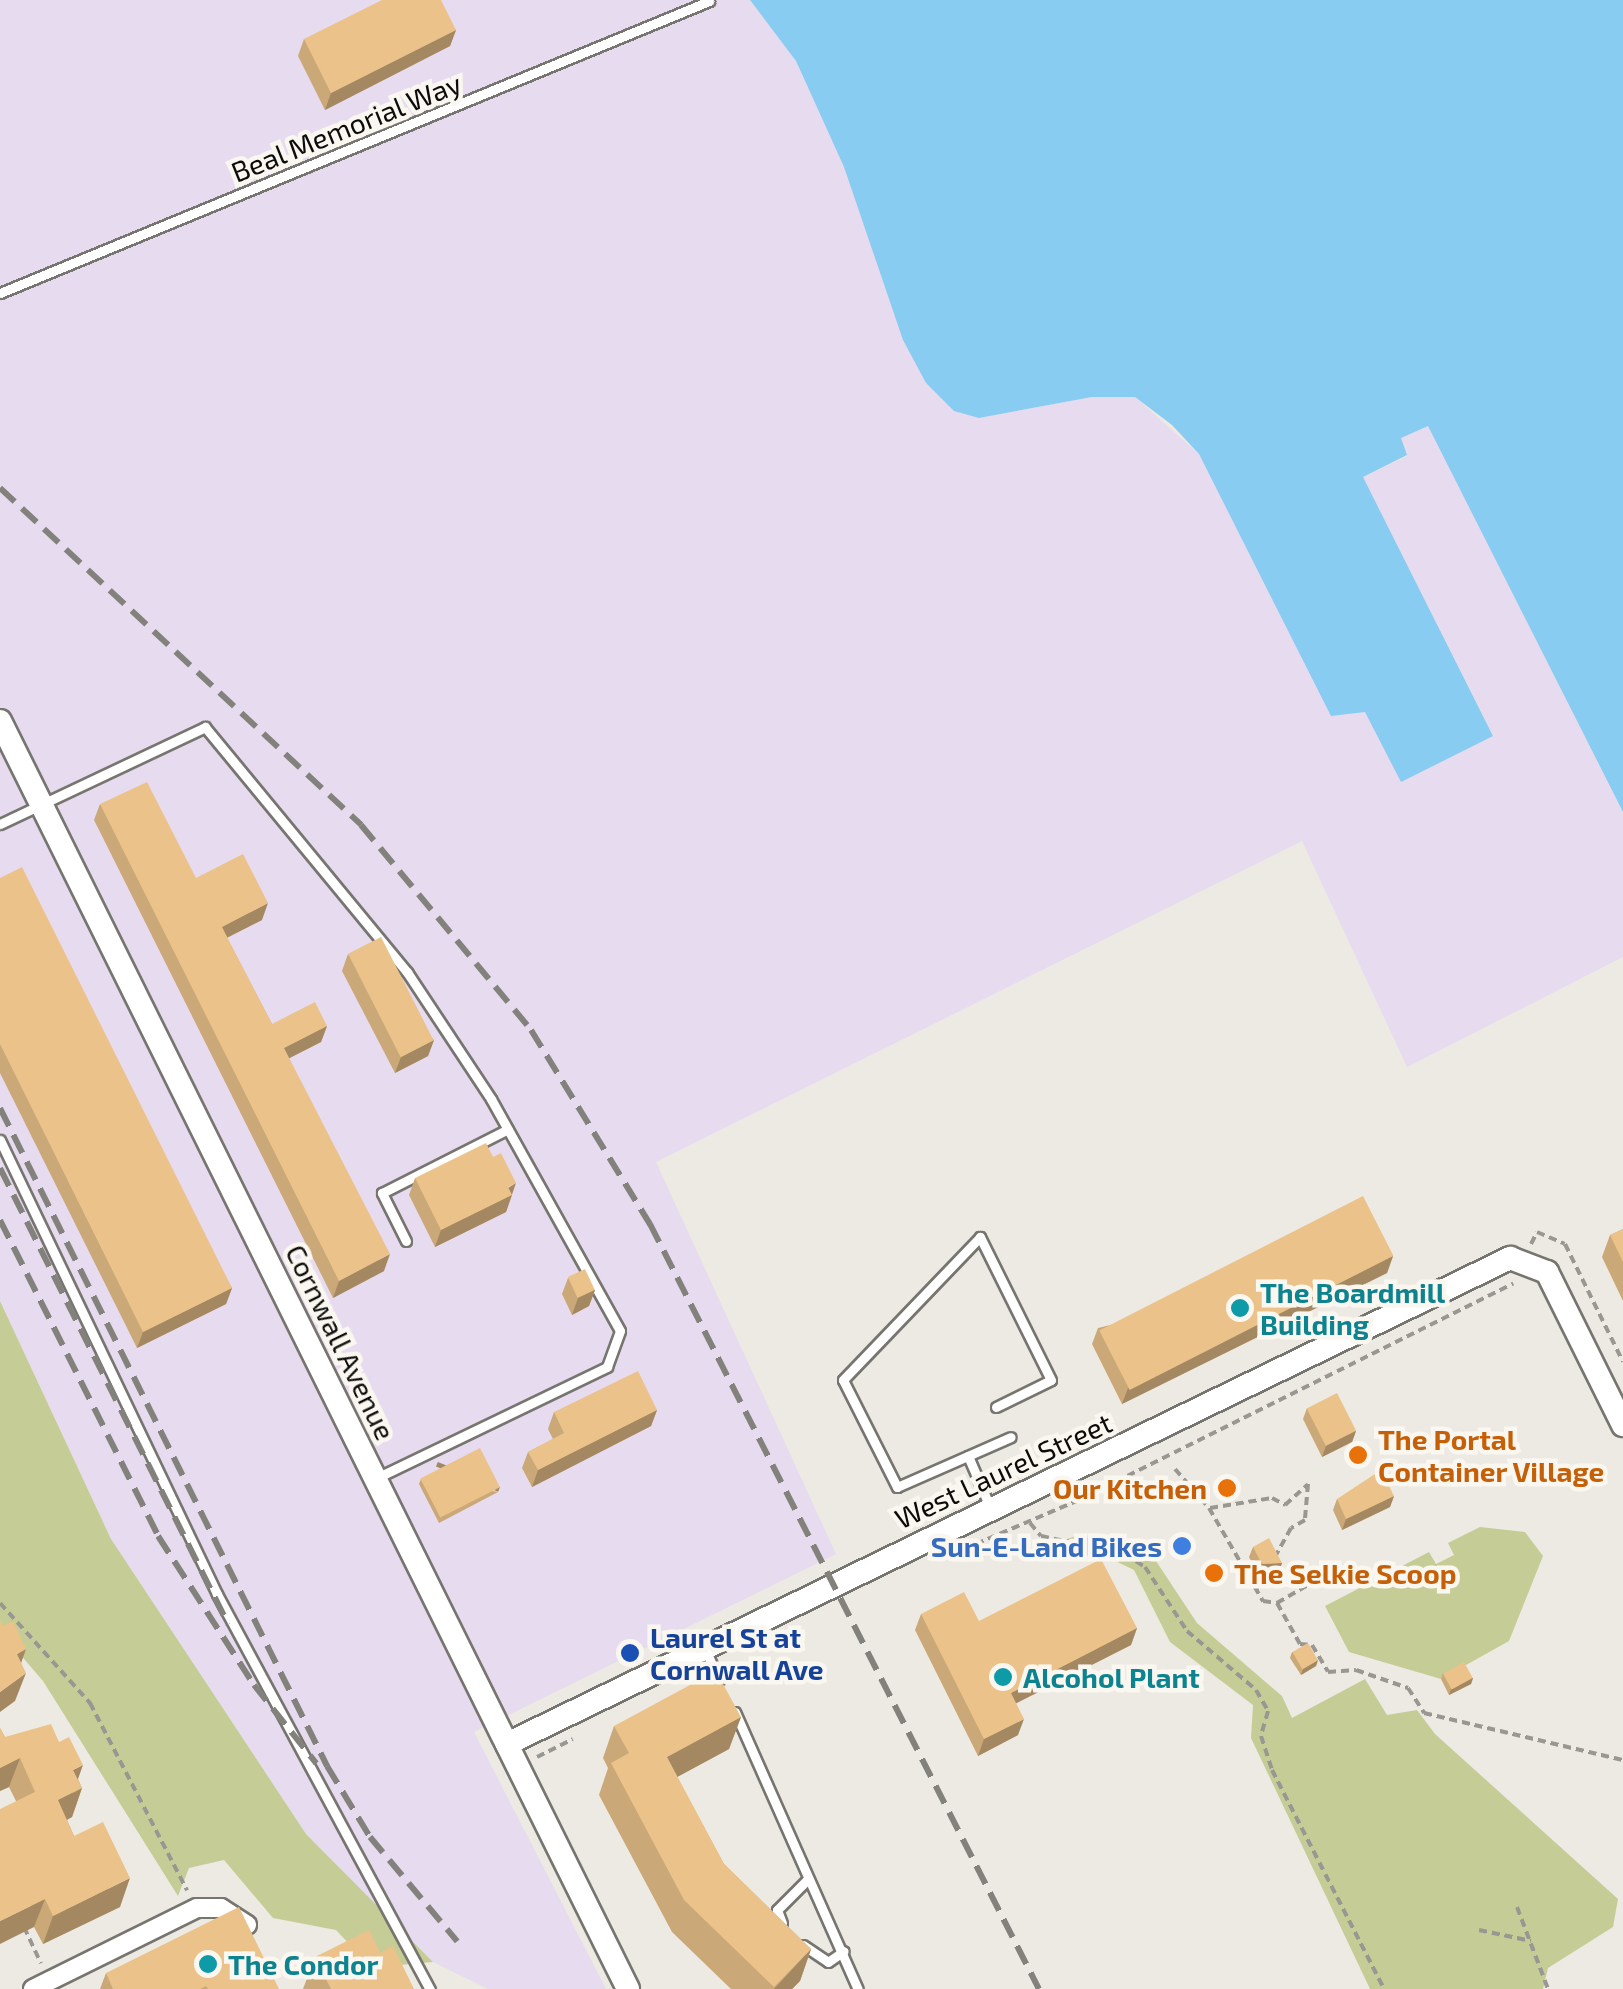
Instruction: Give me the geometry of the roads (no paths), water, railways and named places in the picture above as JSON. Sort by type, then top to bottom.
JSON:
[{"type":"street","name":"Cornwall Avenue","points":[[0,721],[628,1989]]},
{"type":"street","name":"West Laurel Street","points":[[507,1744],[1510,1258],[1525,1259],[1546,1272],[1623,1424]]},
{"type":"street","points":[[45,1986],[197,1908],[221,1908],[244,1918],[254,1939]]},
{"type":"lane","name":"Beal Memorial Way","points":[[0,294],[708,2]]},
{"type":"lane","points":[[0,824],[205,727],[407,972],[508,1129],[620,1330],[607,1367],[376,1478]]},
{"type":"lane","points":[[406,1242],[382,1193],[508,1129]]},
{"type":"lane","points":[[0,1140],[216,1594],[430,1989]]},
{"type":"lane","points":[[996,1407],[1051,1380],[980,1237],[843,1380],[897,1487],[1011,1437]]},
{"type":"lane","points":[[968,1456],[991,1510]]},
{"type":"lane","points":[[704,1647],[783,1812],[807,1880],[858,1989]]},
{"type":"lane","points":[[807,1880],[777,1910],[777,1918],[816,1959],[828,1962],[844,1952]]},
{"type":"water","points":[[750,0],[1623,0],[1623,812],[1428,426],[1401,438],[1407,455],[1363,477],[1493,736],[1401,782],[1365,712],[1331,716],[1199,454],[1172,425],[1135,397],[1092,397],[979,418],[954,411],[926,383],[903,340],[844,167],[796,61]]},
{"type":"railway","points":[[0,488],[361,825],[531,1030],[650,1224],[1039,1989]]},
{"type":"railway","points":[[0,1108],[327,1766],[370,1837],[457,1941]]},
{"type":"railway","points":[[0,1168],[228,1624]]},
{"type":"railway","points":[[0,1220],[158,1536],[254,1685],[316,1763]]},
{"type":"place","name":"The Boardmill Building","points":[[1240,1308]]},
{"type":"place","name":"The Portal Container Village","points":[[1358,1455]]},
{"type":"place","name":"Our Kitchen","points":[[1227,1488]]},
{"type":"place","name":"Sun-E-Land Bikes","points":[[1182,1546]]},
{"type":"place","name":"The Selkie Scoop","points":[[1214,1573]]},
{"type":"place","name":"Laurel St at Cornwall Ave","points":[[630,1653]]},
{"type":"place","name":"Alcohol Plant","points":[[1003,1677]]},
{"type":"place","name":"The Condor","points":[[208,1964]]}]
